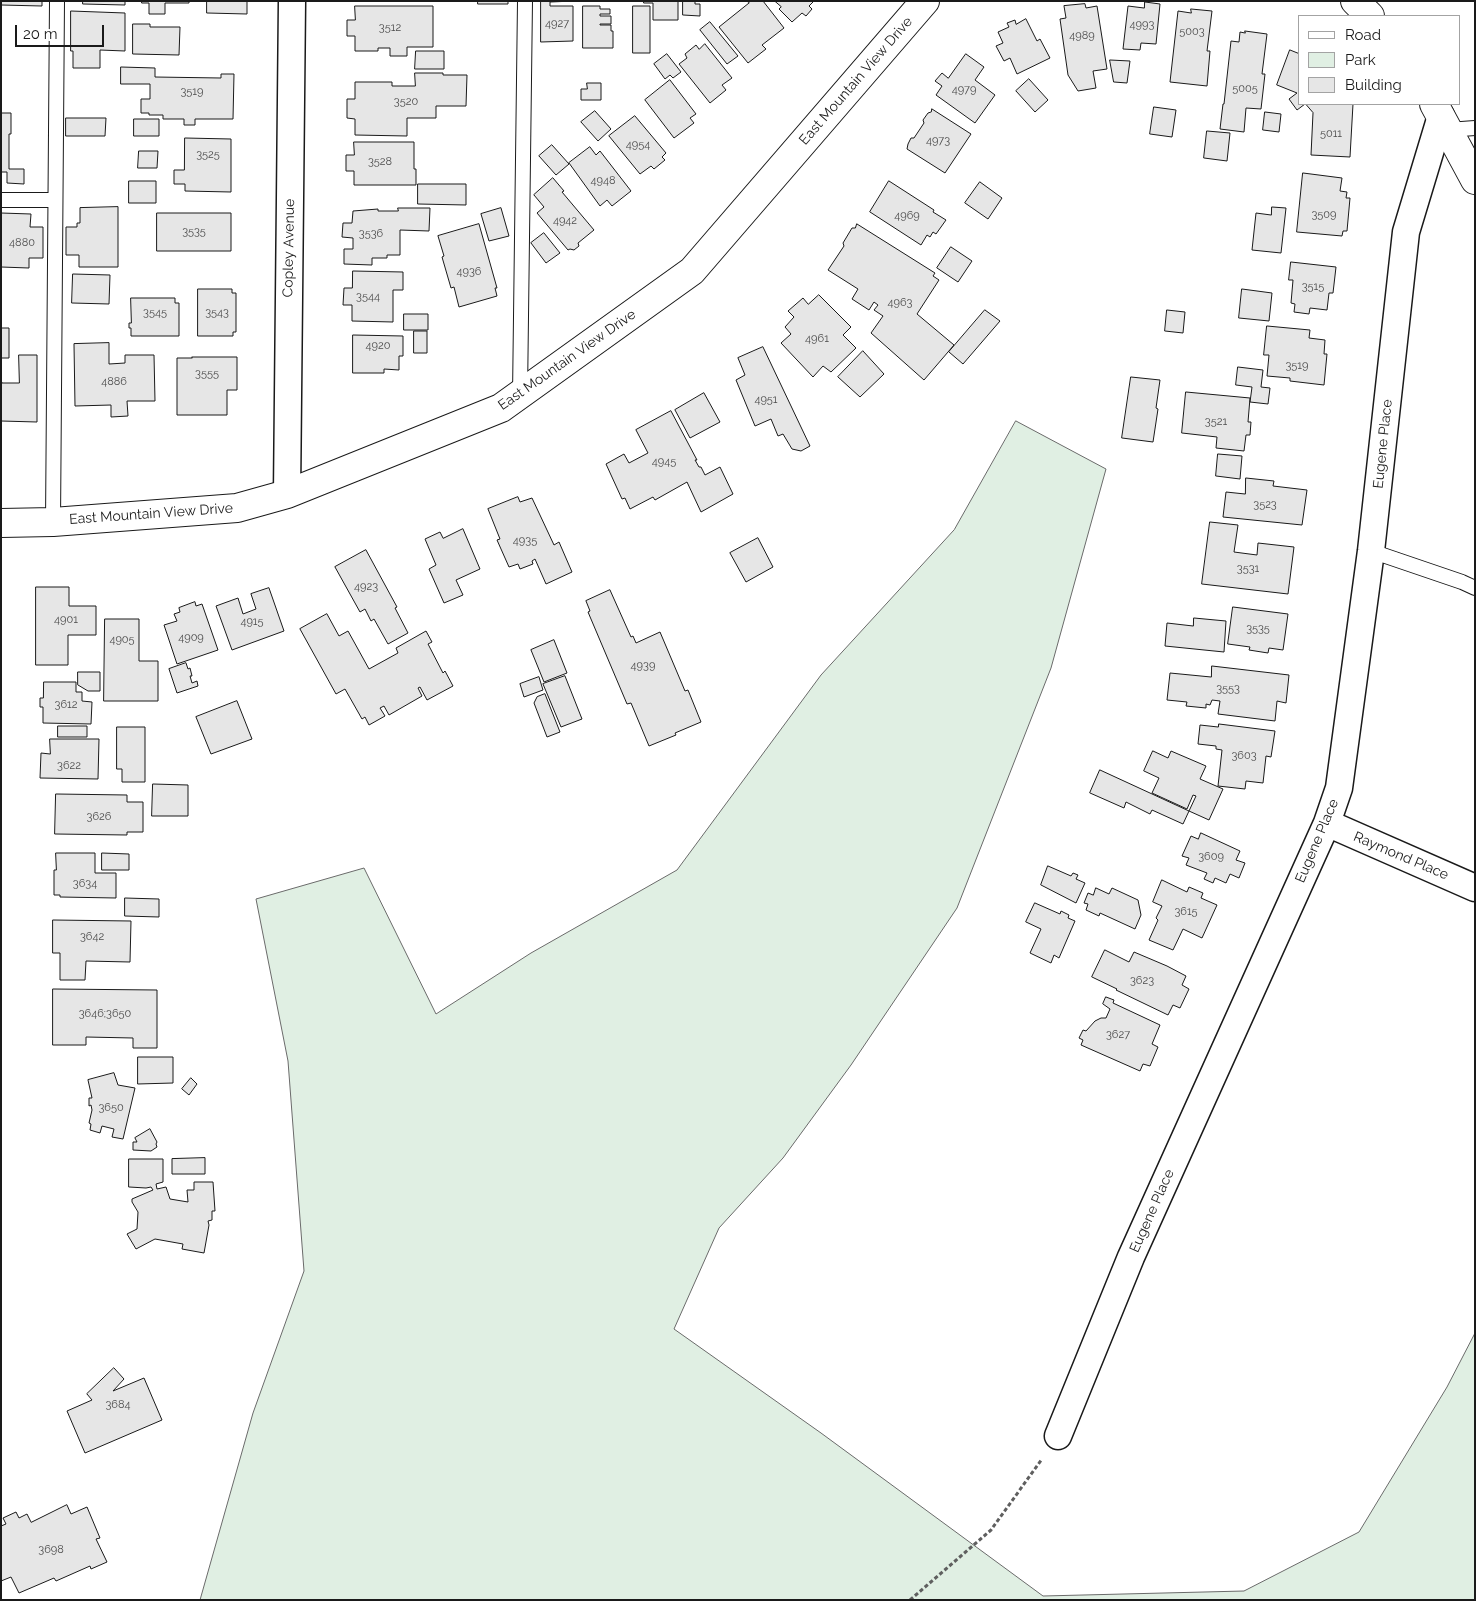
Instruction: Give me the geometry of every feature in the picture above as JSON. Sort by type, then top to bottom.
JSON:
[{"type":"street","name":"Copley Avenue","points":[[287,494],[292,1]]},
{"type":"street","name":"East Mountain View Drive","points":[[1,523],[54,522],[237,508],[287,494],[502,408],[692,271],[925,1]]},
{"type":"street","points":[[1355,1],[1369,15]]},
{"type":"street","points":[[1441,117],[1475,180]]},
{"type":"street","name":"Eugene Place","points":[[1058,1436],[1131,1257],[1327,824],[1339,788],[1371,551],[1406,232],[1441,117]]},
{"type":"street","name":"Raymond Place","points":[[1327,824],[1475,888]]},
{"type":"lane","points":[[54,522],[57,1]]},
{"type":"lane","points":[[520,395],[524,1]]},
{"type":"lane","points":[[1441,117],[1475,128]]},
{"type":"lane","points":[[1,200],[55,200]]},
{"type":"lane","points":[[1371,551],[1475,588]]},
{"type":"path","points":[[910,1600],[991,1530],[1058,1436]]},
{"type":"green space","points":[[1016,421],[1106,469],[1051,668],[957,908],[851,1065],[783,1158],[719,1228],[674,1329],[821,1433],[1043,1596],[1244,1591],[1359,1532],[1447,1387],[1475,1333],[1475,1600],[200,1600],[253,1413],[304,1271],[288,1061],[256,899],[364,868],[436,1014],[531,953],[677,870],[821,675],[954,530]]},
{"type":"building","points":[[1,1],[42,1],[42,6],[1,5]]},
{"type":"building","points":[[83,1],[125,1],[125,5],[83,4]]},
{"type":"building","points":[[142,1],[189,1],[189,3],[165,3],[165,14],[149,14],[149,3],[142,3]]},
{"type":"building","points":[[207,1],[247,1],[247,14],[207,13]]},
{"type":"building","points":[[478,1],[508,1],[508,4],[478,4]]},
{"type":"building","points":[[541,1],[574,1],[550,2],[550,6],[573,6],[573,41],[541,42]]},
{"type":"building","points":[[644,1],[678,1],[678,20],[653,20],[653,3],[644,3]]},
{"type":"building","points":[[683,1],[695,1],[695,4],[700,4],[700,16],[683,15]]},
{"type":"building","points":[[747,1],[763,1],[784,28],[762,45],[766,49],[748,63],[719,27],[749,3]]},
{"type":"building","points":[[775,1],[814,1],[809,6],[812,9],[806,16],[802,13],[792,22],[779,9],[781,7]]},
{"type":"building","points":[[1145,2],[1160,4],[1156,44],[1141,43],[1140,50],[1123,49],[1128,6],[1144,8]]},
{"type":"building","points":[[1085,4],[1086,8],[1097,6],[1107,69],[1093,71],[1096,88],[1078,91],[1068,75],[1060,19],[1066,18],[1064,6]]},
{"type":"building","points":[[355,6],[433,6],[433,47],[407,47],[407,56],[390,56],[390,48],[378,48],[378,51],[355,51],[355,36],[347,36],[347,20],[355,20]]},
{"type":"building","points":[[583,6],[600,6],[600,9],[610,9],[610,14],[600,14],[600,16],[611,16],[611,24],[600,25],[611,25],[613,48],[583,48]]},
{"type":"building","points":[[633,6],[650,6],[650,53],[633,53]]},
{"type":"building","points":[[1191,9],[1212,11],[1207,51],[1210,51],[1207,86],[1170,82],[1178,11],[1191,13]]},
{"type":"building","points":[[71,11],[125,13],[125,51],[100,50],[100,68],[73,68]]},
{"type":"building","points":[[1026,19],[1037,41],[1040,39],[1050,58],[1017,74],[1010,58],[1004,61],[996,46],[1003,43],[998,32],[1009,27],[1007,23],[1015,20],[1016,24]]},
{"type":"building","points":[[710,22],[738,56],[727,64],[700,30]]},
{"type":"building","points":[[133,24],[150,24],[150,27],[180,27],[179,55],[133,54]]},
{"type":"building","points":[[1245,31],[1267,34],[1262,74],[1265,74],[1261,109],[1246,108],[1244,132],[1220,129],[1231,41],[1239,42],[1240,32],[1245,33]]},
{"type":"building","points":[[705,44],[732,78],[722,85],[726,90],[710,103],[679,64],[687,58],[685,54],[696,45],[699,49]]},
{"type":"building","points":[[1290,50],[1298,53],[1298,105],[1304,105],[1297,110],[1289,99],[1297,93],[1277,85]]},
{"type":"building","points":[[416,51],[444,51],[444,69],[415,69]]},
{"type":"building","points":[[667,54],[681,72],[673,78],[670,75],[665,79],[654,64]]},
{"type":"building","points":[[966,54],[984,67],[975,80],[995,95],[975,123],[936,95],[942,86],[935,81],[942,73],[948,78]]},
{"type":"building","points":[[1110,60],[1130,61],[1127,83],[1114,82]]},
{"type":"building","points":[[121,67],[155,68],[155,77],[221,78],[221,74],[234,74],[233,119],[195,119],[195,125],[184,125],[184,119],[163,119],[163,115],[141,113],[141,99],[150,99],[150,84],[121,84]]},
{"type":"building","points":[[415,73],[467,75],[466,106],[436,106],[436,118],[407,118],[407,136],[355,135],[355,119],[347,118],[347,99],[355,99],[355,82],[392,82],[392,86],[415,86]]},
{"type":"building","points":[[1029,79],[1048,100],[1035,112],[1016,91]]},
{"type":"building","points":[[670,80],[696,114],[690,118],[694,123],[674,138],[645,100]]},
{"type":"building","points":[[587,83],[601,83],[601,100],[581,100],[581,89],[587,89]]},
{"type":"building","points":[[1307,105],[1353,105],[1350,157],[1311,155],[1313,113]]},
{"type":"building","points":[[1154,107],[1176,110],[1172,137],[1150,134]]},
{"type":"building","points":[[932,109],[971,134],[945,173],[907,149],[911,138],[914,138],[924,123],[923,120]]},
{"type":"building","points":[[595,111],[611,129],[598,141],[581,122]]},
{"type":"building","points":[[1265,112],[1281,114],[1279,132],[1263,130]]},
{"type":"building","points":[[1,113],[11,113],[9,169],[24,169],[24,184],[7,183],[7,172],[1,172]]},
{"type":"building","points":[[635,116],[666,153],[662,157],[665,160],[654,169],[651,166],[640,174],[609,136]]},
{"type":"building","points":[[66,118],[106,118],[105,136],[66,136]]},
{"type":"building","points":[[134,119],[159,119],[159,136],[134,136]]},
{"type":"building","points":[[1207,131],[1230,133],[1227,161],[1204,158]]},
{"type":"building","points":[[185,138],[231,139],[231,192],[185,191],[185,184],[174,184],[174,170],[184,170]]},
{"type":"building","points":[[354,142],[414,142],[416,185],[354,185],[354,171],[346,171],[346,155],[354,155]]},
{"type":"building","points":[[552,145],[569,164],[556,175],[539,156]]},
{"type":"building","points":[[590,147],[596,155],[600,151],[631,191],[612,206],[607,200],[600,206],[569,163]]},
{"type":"building","points":[[139,151],[158,151],[157,168],[138,168]]},
{"type":"building","points":[[1303,173],[1342,178],[1340,191],[1347,192],[1346,198],[1350,198],[1347,231],[1343,231],[1342,236],[1297,232]]},
{"type":"building","points":[[553,178],[564,191],[562,192],[594,230],[578,243],[579,246],[574,250],[568,250],[537,213],[544,207],[534,195]]},
{"type":"building","points":[[129,181],[156,181],[156,203],[129,203]]},
{"type":"building","points":[[889,181],[946,220],[936,234],[933,232],[930,237],[927,235],[921,245],[870,212]]},
{"type":"building","points":[[980,182],[1002,198],[988,219],[965,203]]},
{"type":"building","points":[[418,184],[466,184],[466,205],[418,204]]},
{"type":"building","points":[[118,207],[118,267],[79,267],[79,255],[66,255],[66,227],[77,227],[77,223],[80,223],[80,208]]},
{"type":"building","points":[[1272,207],[1286,208],[1281,253],[1252,250],[1256,213],[1271,215]]},
{"type":"building","points":[[398,208],[430,208],[429,231],[400,230],[400,255],[387,255],[387,258],[372,258],[372,265],[344,264],[344,249],[353,249],[353,238],[342,237],[343,223],[352,223],[353,211],[378,209],[378,211],[398,211]]},
{"type":"building","points":[[501,208],[509,236],[489,241],[481,214]]},
{"type":"building","points":[[1,213],[31,214],[30,227],[43,227],[43,258],[29,258],[29,268],[1,267]]},
{"type":"building","points":[[157,213],[231,213],[231,251],[157,251]]},
{"type":"building","points":[[479,224],[497,288],[495,288],[497,296],[459,307],[454,287],[451,288],[438,236]]},
{"type":"building","points":[[857,224],[935,273],[933,276],[939,280],[917,314],[954,345],[924,380],[871,333],[883,316],[874,310],[878,305],[874,302],[869,310],[852,299],[858,289],[828,270],[844,246],[843,243],[852,228],[855,228]]},
{"type":"building","points":[[544,233],[560,253],[546,263],[531,243]]},
{"type":"building","points":[[951,247],[972,261],[958,282],[937,268]]},
{"type":"building","points":[[1291,262],[1336,267],[1333,293],[1329,293],[1327,310],[1310,308],[1309,314],[1294,312],[1295,304],[1291,303],[1293,280],[1289,280]]},
{"type":"building","points":[[353,271],[403,272],[403,290],[393,290],[393,322],[352,321],[352,305],[343,305],[344,288],[352,288]]},
{"type":"building","points":[[73,274],[110,275],[109,304],[72,303]]},
{"type":"building","points":[[198,289],[232,289],[232,293],[236,293],[236,332],[233,332],[233,336],[198,336]]},
{"type":"building","points":[[1242,289],[1272,293],[1269,321],[1239,318]]},
{"type":"building","points":[[819,295],[851,327],[843,335],[856,348],[831,372],[823,366],[813,377],[781,343],[791,334],[785,327],[794,317],[788,311],[803,298],[808,304]]},
{"type":"building","points":[[131,298],[175,298],[175,303],[179,303],[179,336],[131,336],[129,323],[131,323]]},
{"type":"building","points":[[985,310],[1000,321],[963,364],[949,352]]},
{"type":"building","points":[[1167,310],[1185,312],[1183,333],[1165,331]]},
{"type":"building","points":[[404,314],[428,314],[428,330],[404,330]]},
{"type":"building","points":[[1267,326],[1310,330],[1309,338],[1325,340],[1324,354],[1327,354],[1324,385],[1290,381],[1290,378],[1267,376],[1269,355],[1264,355]]},
{"type":"building","points":[[1,328],[9,328],[9,358],[1,358]]},
{"type":"building","points":[[414,331],[427,331],[427,353],[414,353]]},
{"type":"building","points":[[353,335],[403,336],[403,356],[399,356],[399,370],[384,369],[384,373],[353,373]]},
{"type":"building","points":[[109,343],[109,364],[125,363],[125,355],[154,355],[155,401],[127,401],[128,416],[111,417],[111,405],[75,406],[74,344]]},
{"type":"building","points":[[763,347],[810,446],[801,451],[792,449],[783,434],[778,436],[771,419],[755,426],[736,380],[745,375],[738,358]]},
{"type":"building","points":[[863,351],[884,374],[860,397],[838,377]]},
{"type":"building","points":[[19,355],[37,355],[37,422],[1,421],[1,380],[2,383],[19,383]]},
{"type":"building","points":[[237,357],[237,390],[227,390],[227,415],[177,415],[177,358]]},
{"type":"building","points":[[1238,367],[1263,370],[1261,387],[1270,388],[1268,404],[1250,402],[1252,387],[1236,385]]},
{"type":"building","points":[[1131,377],[1160,380],[1153,442],[1122,438]]},
{"type":"building","points":[[1186,392],[1250,398],[1248,422],[1251,422],[1250,435],[1246,435],[1244,451],[1216,448],[1217,437],[1182,433]]},
{"type":"building","points":[[704,393],[720,422],[690,438],[675,410]]},
{"type":"building","points":[[671,411],[699,467],[701,467],[705,475],[720,467],[733,494],[701,512],[687,482],[655,500],[653,497],[630,509],[625,498],[622,499],[606,464],[624,454],[629,463],[648,453],[636,430]]},
{"type":"building","points":[[1218,454],[1242,456],[1240,479],[1216,476]]},
{"type":"building","points":[[1246,478],[1274,481],[1273,486],[1307,490],[1302,525],[1223,517],[1226,492],[1245,494]]},
{"type":"building","points":[[518,497],[520,502],[532,498],[554,545],[559,542],[572,572],[546,584],[535,559],[532,561],[533,564],[520,569],[518,564],[509,567],[497,540],[500,539],[488,509]]},
{"type":"building","points":[[1210,522],[1238,525],[1234,552],[1257,555],[1258,543],[1294,547],[1288,594],[1202,584]]},
{"type":"building","points":[[463,529],[480,569],[456,580],[463,595],[444,603],[429,569],[436,565],[425,539],[440,532],[443,538]]},
{"type":"building","points":[[758,538],[773,567],[746,582],[730,553]]},
{"type":"building","points":[[366,550],[397,607],[395,608],[408,633],[388,644],[374,619],[371,621],[365,609],[360,612],[335,567]]},
{"type":"building","points":[[36,587],[69,587],[69,606],[96,606],[96,635],[68,635],[68,665],[36,665]]},
{"type":"building","points":[[269,588],[284,631],[232,650],[216,606],[238,598],[243,614],[256,609],[251,594]]},
{"type":"building","points":[[610,590],[631,637],[633,636],[636,643],[660,632],[685,691],[688,690],[701,722],[649,746],[631,703],[627,704],[588,612],[590,611],[586,601]]},
{"type":"building","points":[[195,602],[196,606],[202,604],[218,650],[177,664],[164,625],[177,621],[174,614],[180,612],[179,608]]},
{"type":"building","points":[[1233,607],[1288,614],[1283,650],[1269,648],[1268,653],[1249,650],[1250,647],[1228,644]]},
{"type":"building","points":[[327,614],[339,636],[348,631],[369,669],[398,653],[396,648],[426,631],[432,642],[428,644],[443,673],[445,671],[453,686],[427,700],[420,687],[418,688],[422,696],[389,715],[384,706],[380,708],[385,716],[369,725],[365,717],[362,719],[345,689],[336,694],[300,629]]},
{"type":"building","points":[[1194,618],[1226,621],[1224,652],[1165,646],[1167,623],[1193,626]]},
{"type":"building","points":[[105,619],[139,619],[139,661],[158,661],[158,701],[104,701]]},
{"type":"building","points":[[554,640],[567,673],[544,682],[531,650]]},
{"type":"building","points":[[186,663],[188,669],[190,668],[192,683],[197,681],[198,686],[177,693],[169,669]]},
{"type":"building","points":[[1212,666],[1289,675],[1286,703],[1277,701],[1275,721],[1218,714],[1220,701],[1212,700],[1210,705],[1206,704],[1206,708],[1186,706],[1187,702],[1167,700],[1170,673],[1211,677]]},
{"type":"building","points":[[78,672],[100,672],[100,691],[88,691],[78,685]]},
{"type":"building","points":[[565,676],[582,719],[561,727],[543,684]]},
{"type":"building","points":[[539,677],[543,690],[524,697],[520,684]]},
{"type":"building","points":[[44,682],[76,682],[76,692],[82,692],[82,701],[92,702],[91,724],[43,723],[43,707],[40,707],[40,698],[43,698]]},
{"type":"building","points":[[545,694],[560,732],[547,737],[534,703],[537,697]]},
{"type":"building","points":[[237,701],[252,739],[211,754],[196,717]]},
{"type":"building","points":[[1219,724],[1275,731],[1271,757],[1266,756],[1263,783],[1246,781],[1245,789],[1218,786],[1222,750],[1216,749],[1216,746],[1198,744],[1200,725],[1218,727]]},
{"type":"building","points":[[58,726],[87,726],[87,737],[58,737]]},
{"type":"building","points":[[117,727],[145,727],[145,782],[122,782],[122,769],[117,769]]},
{"type":"building","points":[[50,739],[99,739],[98,779],[40,778],[41,753],[50,754]]},
{"type":"building","points":[[1153,751],[1168,758],[1171,751],[1206,766],[1200,779],[1223,789],[1209,820],[1189,811],[1196,796],[1193,795],[1187,809],[1152,793],[1159,778],[1144,771]]},
{"type":"building","points":[[1100,770],[1189,811],[1183,824],[1152,810],[1150,814],[1126,802],[1124,808],[1090,793]]},
{"type":"building","points":[[153,784],[188,785],[188,816],[152,816]]},
{"type":"building","points":[[56,794],[127,795],[127,802],[143,802],[143,832],[127,832],[127,835],[55,834]]},
{"type":"building","points":[[1201,833],[1240,851],[1236,860],[1245,863],[1239,878],[1230,874],[1226,883],[1215,878],[1213,883],[1204,879],[1207,873],[1186,865],[1189,858],[1182,856],[1191,836],[1198,839]]},
{"type":"building","points":[[56,853],[95,853],[95,873],[116,873],[116,898],[60,897],[60,895],[54,895]]},
{"type":"building","points":[[102,853],[129,854],[129,870],[102,870]]},
{"type":"building","points":[[1048,866],[1071,876],[1073,873],[1078,875],[1076,879],[1085,883],[1076,903],[1041,885]]},
{"type":"building","points":[[1162,880],[1187,892],[1189,887],[1203,893],[1201,898],[1217,905],[1202,938],[1183,929],[1173,950],[1149,940],[1162,906],[1153,902]]},
{"type":"building","points":[[1096,888],[1109,894],[1112,888],[1138,900],[1141,915],[1135,929],[1100,913],[1099,916],[1086,910],[1088,904],[1084,903],[1088,893],[1093,895]]},
{"type":"building","points":[[125,898],[159,899],[159,917],[125,916]]},
{"type":"building","points":[[1035,903],[1060,914],[1061,911],[1069,915],[1068,918],[1075,921],[1059,958],[1054,955],[1051,963],[1030,953],[1041,929],[1026,922]]},
{"type":"building","points":[[53,920],[131,921],[130,962],[86,961],[85,980],[60,980],[60,953],[53,953]]},
{"type":"building","points":[[1105,950],[1129,962],[1134,952],[1186,976],[1182,985],[1189,989],[1180,1008],[1173,1005],[1168,1015],[1092,977]]},
{"type":"building","points":[[53,989],[157,990],[157,1048],[133,1048],[133,1038],[86,1037],[86,1045],[53,1045]]},
{"type":"building","points":[[1106,997],[1114,1000],[1113,1003],[1160,1025],[1152,1044],[1158,1047],[1150,1066],[1143,1064],[1140,1071],[1081,1045],[1083,1040],[1079,1038],[1083,1030],[1086,1031],[1095,1021],[1106,1018],[1110,1009],[1103,1004]]},
{"type":"building","points":[[138,1057],[173,1057],[173,1083],[138,1084]]},
{"type":"building","points":[[114,1073],[118,1085],[135,1088],[123,1139],[112,1137],[114,1129],[102,1126],[100,1133],[90,1130],[91,1124],[89,1123],[92,1110],[91,1105],[89,1106],[89,1098],[92,1098],[88,1080]]},
{"type":"building","points":[[191,1078],[197,1084],[189,1095],[182,1089]]},
{"type":"building","points":[[150,1129],[157,1142],[157,1147],[151,1151],[133,1150],[133,1142],[137,1142],[135,1138]]},
{"type":"building","points":[[205,1158],[205,1174],[172,1174],[172,1159]]},
{"type":"building","points":[[129,1159],[163,1159],[163,1182],[156,1184],[157,1189],[166,1187],[170,1199],[188,1202],[187,1190],[194,1190],[194,1182],[213,1182],[215,1211],[212,1211],[212,1220],[208,1221],[204,1253],[182,1249],[183,1244],[155,1239],[136,1249],[127,1234],[137,1229],[138,1212],[132,1199],[153,1190],[151,1187],[129,1187]]},
{"type":"building","points":[[114,1368],[124,1379],[113,1391],[144,1378],[162,1420],[85,1453],[67,1411],[92,1400],[87,1394]]},
{"type":"building","points":[[67,1505],[71,1514],[87,1507],[100,1538],[96,1539],[107,1562],[91,1569],[90,1566],[56,1581],[54,1578],[19,1593],[11,1577],[1,1581],[1,1526],[6,1524],[3,1518],[16,1512],[19,1518],[27,1514],[31,1522]]}]
